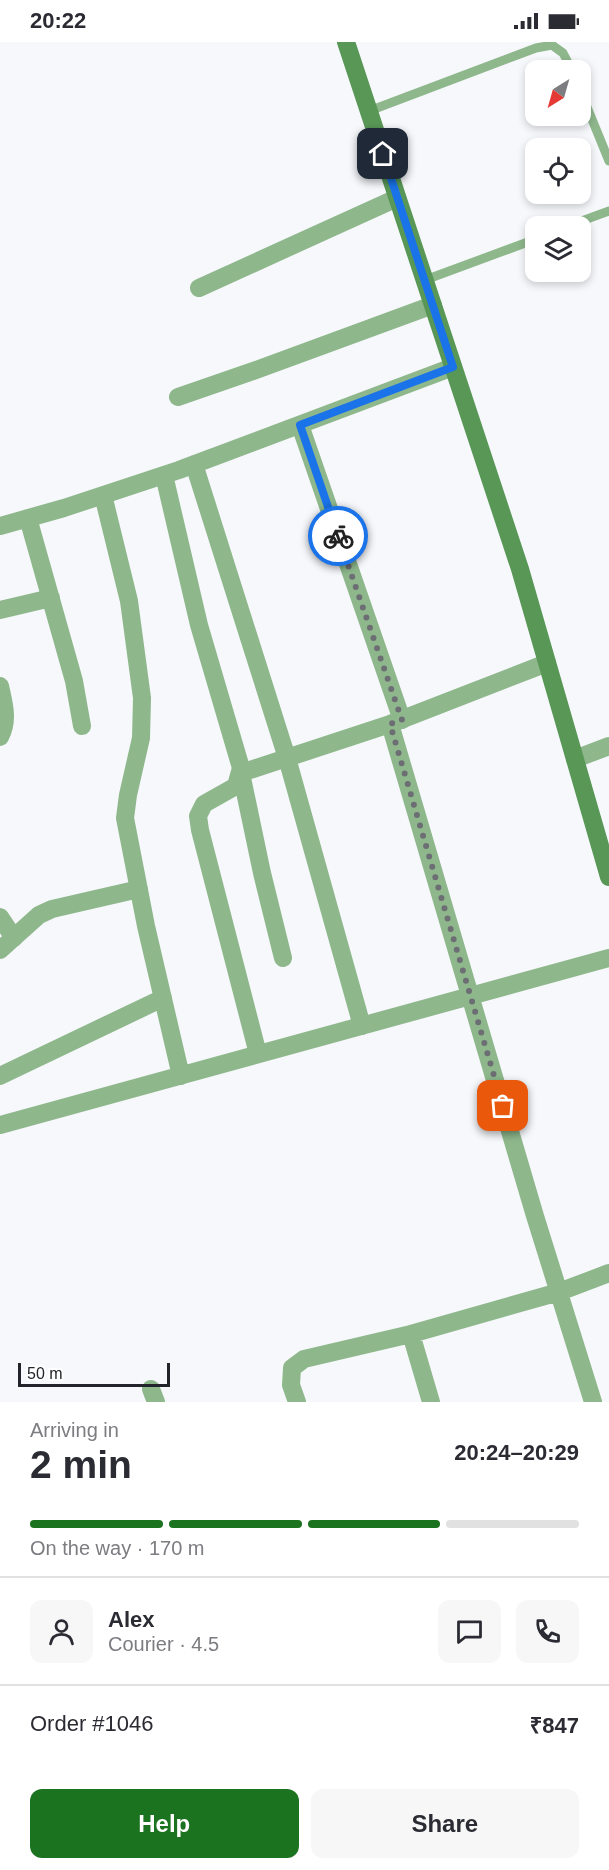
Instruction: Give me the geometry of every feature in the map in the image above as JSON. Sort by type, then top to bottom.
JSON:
[{"type":"main road","points":[[346,42],[520,569],[609,876]]},
{"type":"street","points":[[199,288],[398,198]]},
{"type":"street","points":[[178,397],[433,305]]},
{"type":"street","points":[[0,526],[164,475],[453,367]]},
{"type":"street","points":[[300,425],[396,722],[471,996],[535,1216],[593,1402]]},
{"type":"street","points":[[194,464],[287,758],[362,1026]]},
{"type":"street","points":[[164,475],[199,625],[242,768],[236,786],[204,804],[198,816],[258,1054]]},
{"type":"street","points":[[103,495],[129,601],[142,698],[141,738],[125,818],[162,998],[181,1076]]},
{"type":"street","points":[[28,518],[74,681],[82,726]]},
{"type":"street","points":[[0,610],[51,598]]},
{"type":"street","points":[[241,773],[396,722],[547,663]]},
{"type":"street","points":[[0,686],[5,705],[6,724],[0,737]]},
{"type":"street","points":[[575,759],[609,746]]},
{"type":"street","points":[[241,773],[283,958]]},
{"type":"street","points":[[0,950],[39,915],[52,909],[139,889]]},
{"type":"street","points":[[0,917],[14,938]]},
{"type":"street","points":[[0,1125],[609,958]]},
{"type":"street","points":[[0,1076],[162,998]]},
{"type":"street","points":[[297,1402],[291,1385],[292,1368],[304,1359],[411,1334],[559,1292],[609,1273]]},
{"type":"street","points":[[411,1334],[431,1402]]},
{"type":"lane","points":[[369,111],[536,48],[552,45],[563,52],[567,60]]},
{"type":"lane","points":[[591,117],[609,161]]},
{"type":"lane","points":[[591,218],[609,211]]},
{"type":"lane","points":[[425,280],[525,242]]},
{"type":"way so far","points":[[338,536],[402,720],[390,724],[503,1106]]},
{"type":"route","points":[[338,536],[300,425],[453,367],[383,154]]}]
